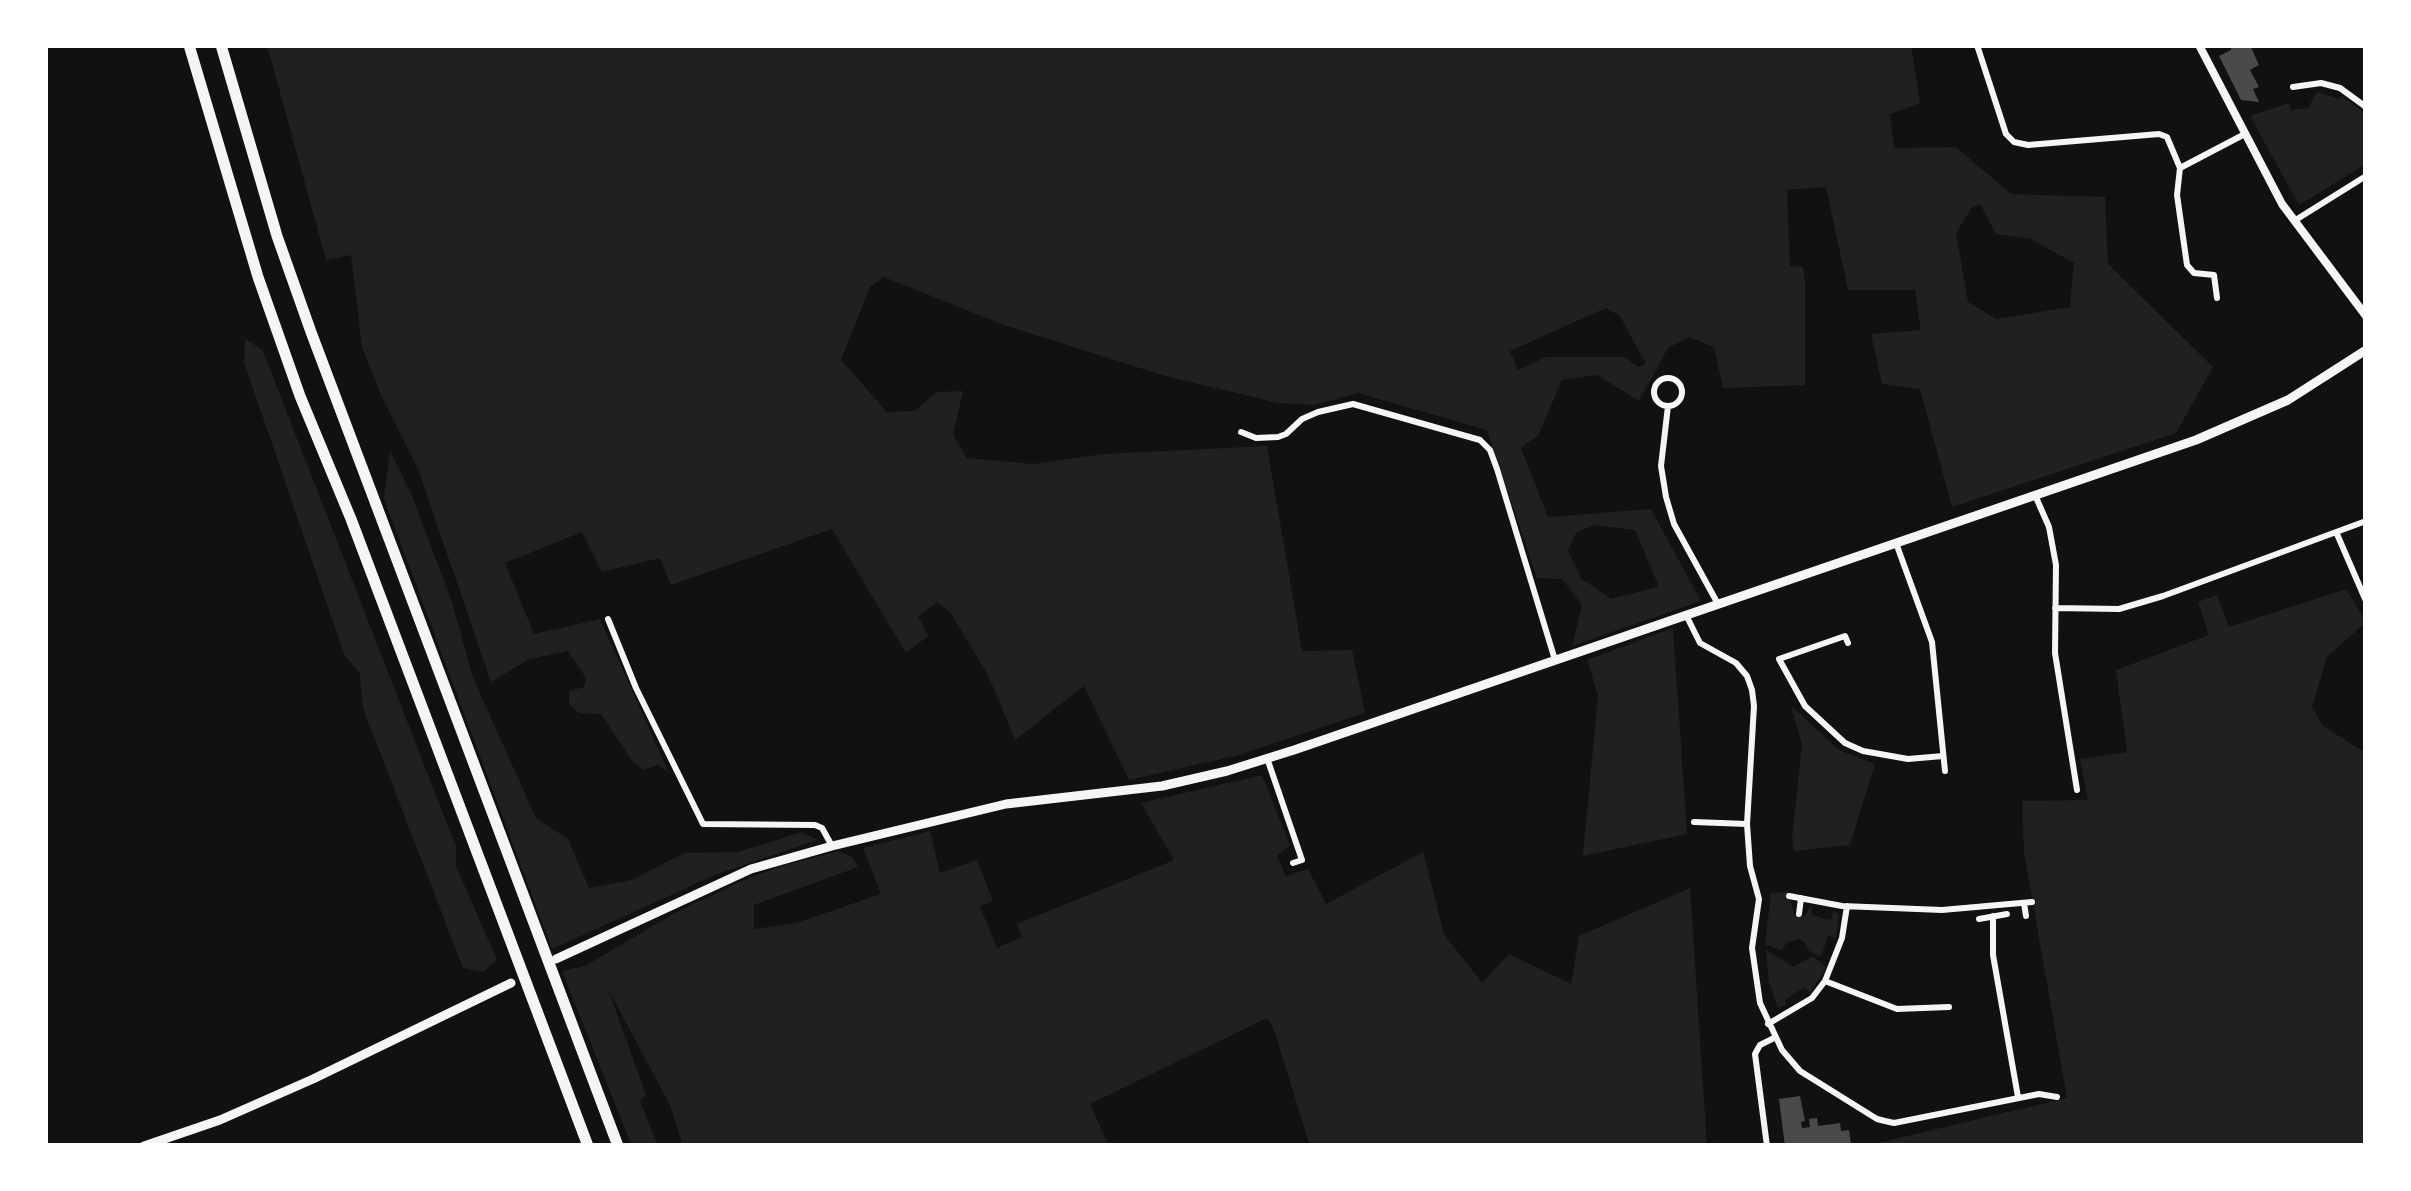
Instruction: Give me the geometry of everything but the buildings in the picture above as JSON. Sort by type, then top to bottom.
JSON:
[{"type":"highway","points":[[188,45],[258,277],[300,396],[351,519],[588,1146]]},
{"type":"highway","points":[[221,45],[277,236],[310,332],[618,1146]]},
{"type":"main road","points":[[556,959],[751,869],[832,846],[1006,804],[1162,786],[1267,758],[2035,496],[2247,419],[2288,400],[2366,350]]},
{"type":"main road","points":[[144,1146],[220,1120],[313,1079],[511,983]]},
{"type":"street","points":[[1978,45],[2006,134],[2014,142],[2028,145],[2159,134],[2168,137],[2180,168],[2177,195],[2187,265],[2194,273],[2214,275],[2216,298]]},
{"type":"street","points":[[2199,45],[2243,135],[2294,221],[2366,316]]},
{"type":"street","points":[[2293,87],[2314,82],[2340,88],[2366,107]]},
{"type":"street","points":[[2180,168],[2243,135]]},
{"type":"street","points":[[2294,221],[2366,176]]},
{"type":"street","points":[[1666,378],[1676,380],[1682,391],[1680,400],[1668,406],[1659,404],[1653,390],[1666,378]]},
{"type":"street","points":[[1241,432],[1256,438],[1278,438],[1302,419],[1353,404],[1480,440],[1490,450],[1497,469],[1555,660]]},
{"type":"street","points":[[1668,406],[1661,466],[1666,497],[1674,524],[1718,604]]},
{"type":"street","points":[[2035,496],[2049,527],[2056,565],[2056,654],[2076,790]]},
{"type":"street","points":[[2055,608],[2119,609],[2366,521]]},
{"type":"street","points":[[2336,534],[2366,601]]},
{"type":"street","points":[[1896,544],[1932,642],[1945,772]]},
{"type":"street","points":[[1686,615],[1700,642],[1736,663],[1752,690],[1747,824],[1750,866],[1759,899],[1752,929],[1753,962],[1758,995],[1774,1038],[1800,1071],[1877,1120],[1894,1123],[2040,1094],[2057,1097]]},
{"type":"street","points":[[608,619],[636,688],[702,824],[815,825],[832,846]]},
{"type":"street","points":[[1848,643],[1844,636],[1779,660],[1805,706],[1845,743],[1863,750],[1908,759],[1943,756]]},
{"type":"street","points":[[1267,758],[1302,860],[1293,863]]},
{"type":"street","points":[[1694,822],[1747,824]]},
{"type":"street","points":[[1790,896],[1848,906],[1942,910],[2028,902],[2026,916]]},
{"type":"street","points":[[1798,914],[1801,898]]},
{"type":"street","points":[[1768,1024],[1812,998],[1826,982],[1842,938],[1848,906]]},
{"type":"street","points":[[1978,919],[2007,914]]},
{"type":"street","points":[[1993,916],[1993,955],[2018,1098]]},
{"type":"street","points":[[1826,982],[1897,1009],[1949,1008]]},
{"type":"street","points":[[1767,1146],[1756,1054],[1760,1045],[1774,1038]]},
{"type":"shaded area","points":[[267,45],[1911,45],[1920,103],[1890,114],[1894,148],[1956,147],[2011,194],[2105,197],[2108,264],[2213,367],[2176,433],[1952,507],[1920,389],[1882,384],[1871,334],[1921,330],[1915,290],[1848,290],[1826,187],[1787,190],[1790,266],[1803,267],[1805,281],[1805,385],[1723,388],[1714,347],[1689,337],[1668,348],[1639,401],[1597,375],[1562,380],[1539,434],[1521,448],[1548,517],[1651,509],[1701,601],[1572,646],[1582,605],[1562,579],[1537,578],[1487,430],[1358,393],[1314,405],[1278,403],[1162,375],[1004,325],[884,277],[870,287],[841,360],[887,412],[914,411],[937,392],[963,391],[953,435],[967,458],[1033,464],[1103,454],[1267,446],[1302,651],[1352,650],[1365,713],[1239,755],[1129,780],[1084,686],[1015,740],[989,677],[950,612],[937,602],[918,616],[928,636],[906,653],[832,529],[671,585],[660,558],[602,572],[582,532],[505,563],[534,634],[600,619],[669,773],[658,765],[643,770],[632,761],[601,714],[579,713],[569,704],[569,691],[584,687],[586,678],[568,651],[529,659],[491,682],[418,469],[362,347],[351,255],[326,260]],"holes":[[[1980,204],[1996,234],[2031,239],[2074,263],[2070,307],[1996,319],[1968,302],[1956,233],[1972,207]],[[1606,308],[1620,316],[1646,364],[1638,367],[1625,357],[1546,357],[1518,370],[1510,351]],[[1593,525],[1635,530],[1659,587],[1611,599],[1581,578],[1568,551],[1576,533]]]},
{"type":"shaded area","points":[[2317,92],[2340,99],[2342,96],[2366,114],[2366,164],[2299,205],[2250,116],[2289,103],[2291,110],[2308,108]]},
{"type":"shaded area","points":[[245,338],[263,351],[456,847],[456,866],[497,960],[483,972],[463,968],[363,708],[360,674],[344,654],[244,362]]},
{"type":"shaded area","points":[[390,451],[412,496],[452,602],[473,678],[536,818],[568,839],[589,888],[632,880],[684,853],[738,852],[802,832],[817,840],[715,875],[552,949],[384,499]]},
{"type":"shaded area","points":[[2346,589],[2366,622],[2327,657],[2312,707],[2323,726],[2366,753],[2366,1146],[1865,1146],[2067,1098],[2024,852],[2022,801],[2088,800],[2080,759],[2127,752],[2116,670],[2209,635],[2198,602],[2217,595],[2229,627]]},
{"type":"shaded area","points":[[1673,628],[1687,834],[1583,856],[1598,695],[1587,660]]},
{"type":"shaded area","points":[[1791,706],[1839,750],[1875,764],[1850,845],[1794,851],[1802,745]]},
{"type":"shaded area","points":[[1262,775],[1290,845],[1277,856],[1286,876],[1308,869],[1326,904],[1423,852],[1444,934],[1482,983],[1509,954],[1571,984],[1579,936],[1690,888],[1707,1146],[1310,1146],[1267,1018],[1090,1104],[1109,1146],[683,1146],[670,1105],[608,989],[646,1095],[640,1101],[658,1146],[632,1146],[562,971],[585,966],[673,914],[744,880],[839,851],[852,857],[858,867],[754,905],[754,929],[796,923],[881,894],[863,848],[930,831],[940,873],[977,860],[993,901],[980,906],[997,948],[1022,937],[1017,924],[1174,860],[1141,803]]},
{"type":"shaded area","points":[[1788,892],[1794,914],[1805,916],[1811,905],[1812,915],[1831,920],[1833,911],[1839,914],[1836,937],[1828,936],[1821,957],[1799,939],[1788,942],[1781,950],[1765,944],[1771,893]]},
{"type":"shaded area","points":[[1766,950],[1794,967],[1812,956],[1826,967],[1810,993],[1804,987],[1785,1000],[1787,1005],[1778,1008],[1769,982]]}]
